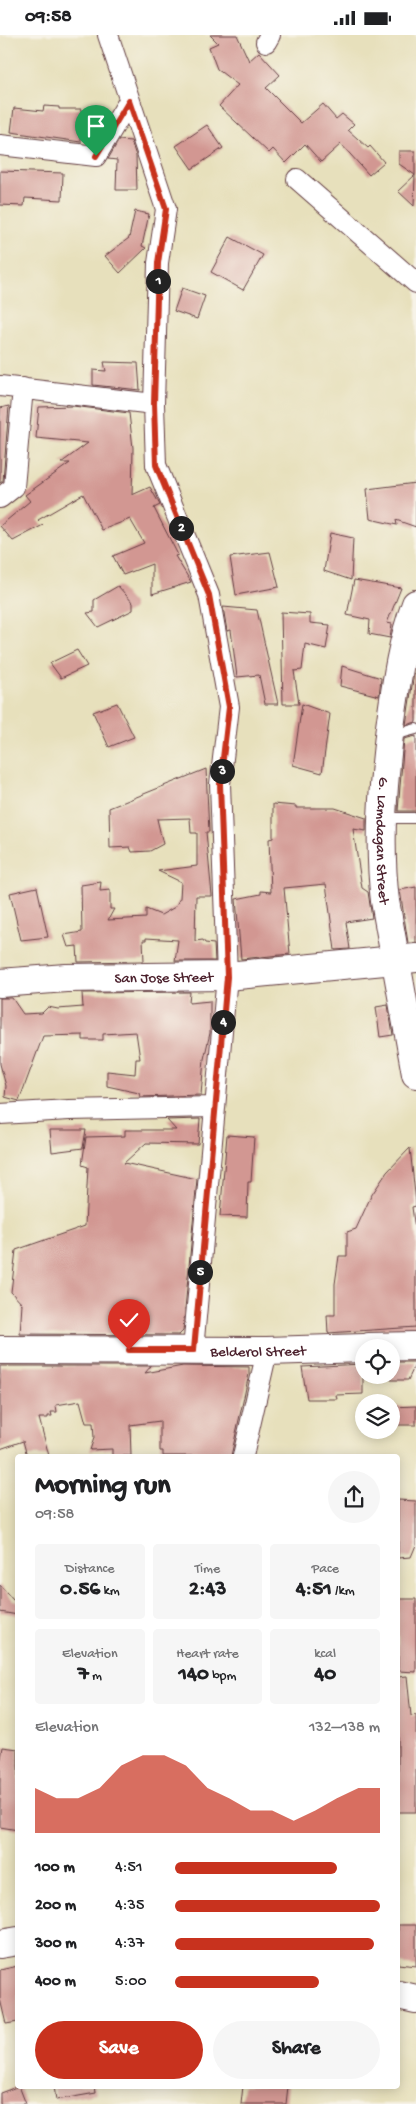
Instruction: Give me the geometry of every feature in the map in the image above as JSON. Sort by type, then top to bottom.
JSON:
[{"type":"street","points":[[108,35],[166,209],[158,263],[154,404],[156,465],[209,595],[229,707],[220,784],[227,977],[194,1350]]},
{"type":"street","points":[[0,145],[96,156],[129,101]]},
{"type":"street","points":[[297,179],[416,283]]},
{"type":"street","points":[[0,386],[154,404]]},
{"type":"street","points":[[0,498],[14,487],[23,388]]},
{"type":"street","name":"G. Lamdagan Street","points":[[416,607],[401,655],[389,736],[381,818],[382,875],[405,959],[416,1074]]},
{"type":"street","name":"San Jose Street","points":[[0,983],[66,978],[227,977],[405,959]]},
{"type":"street","points":[[0,1114],[69,1110],[214,1107]]},
{"type":"street","points":[[400,1346],[416,1346]]},
{"type":"street","name":"Belderol Street","points":[[0,1350],[267,1351],[355,1348]]},
{"type":"street","points":[[243,1454],[267,1351]]},
{"type":"street","points":[[0,1944],[15,1942]]},
{"type":"street","points":[[400,1995],[416,1999]]},
{"type":"lane","points":[[389,736],[416,729]]},
{"type":"lane","points":[[381,818],[416,818]]},
{"type":"building","points":[[210,35],[237,35],[249,61],[259,52],[280,75],[266,88],[301,123],[323,104],[336,119],[342,114],[354,124],[348,130],[368,148],[370,146],[384,162],[369,175],[341,144],[321,162],[305,144],[286,163],[273,149],[269,153],[219,106],[238,85],[217,69],[209,47],[218,43]]},
{"type":"building","points":[[44,106],[59,107],[59,109],[81,109],[81,142],[11,132],[14,108],[43,111]]},
{"type":"building","points":[[207,125],[223,148],[192,169],[176,146]]},
{"type":"building","points":[[119,140],[131,141],[136,156],[137,190],[116,190],[117,160],[108,159]]},
{"type":"building","points":[[399,151],[415,151],[415,175],[399,164]]},
{"type":"building","points":[[0,171],[63,173],[62,200],[25,198],[24,206],[0,205]]},
{"type":"building","points":[[415,175],[414,206],[398,191]]},
{"type":"building","points":[[135,211],[149,214],[142,246],[146,248],[120,273],[105,256],[129,238]]},
{"type":"building","points":[[230,237],[263,255],[243,290],[211,272]]},
{"type":"building","points":[[182,288],[205,296],[197,319],[174,311]]},
{"type":"building","points":[[104,362],[138,363],[140,390],[93,385],[93,370],[106,371]]},
{"type":"building","points":[[9,406],[3,481],[0,483],[0,408]]},
{"type":"building","points":[[73,406],[129,413],[133,448],[132,495],[150,487],[160,505],[154,508],[178,555],[175,556],[191,582],[152,594],[152,564],[123,575],[113,556],[144,543],[130,519],[102,530],[83,494],[38,520],[43,525],[13,541],[0,526],[30,501],[25,495],[70,463],[61,463],[88,443],[36,438],[39,407]]},
{"type":"building","points":[[416,483],[416,527],[396,520],[397,525],[370,519],[367,489]]},
{"type":"building","points":[[330,533],[353,538],[351,580],[324,571]]},
{"type":"building","points":[[270,552],[279,587],[236,595],[230,557]]},
{"type":"building","points":[[354,580],[401,588],[387,623],[392,624],[390,638],[369,634],[370,620],[347,615]]},
{"type":"building","points":[[118,586],[133,603],[133,610],[98,627],[87,613],[94,612],[94,600]]},
{"type":"building","points":[[223,607],[257,610],[278,704],[265,704],[259,675],[237,677],[231,630],[227,631]]},
{"type":"building","points":[[281,612],[310,614],[310,623],[330,625],[326,649],[305,644],[302,670],[294,671],[299,704],[283,704]]},
{"type":"building","points":[[77,650],[87,666],[61,678],[50,663]]},
{"type":"building","points":[[342,666],[381,678],[379,696],[340,686]]},
{"type":"building","points":[[414,673],[416,674],[416,722],[406,725]]},
{"type":"building","points":[[117,703],[134,737],[109,747],[93,712]]},
{"type":"building","points":[[302,704],[330,714],[322,773],[293,765]]},
{"type":"building","points":[[416,736],[416,811],[398,811],[404,739]]},
{"type":"building","points":[[206,769],[209,832],[206,832],[212,896],[196,896],[195,941],[203,940],[205,943],[214,944],[215,961],[175,961],[178,940],[146,938],[146,940],[143,940],[144,961],[78,962],[77,946],[68,947],[64,935],[82,932],[81,885],[101,882],[100,891],[110,890],[110,909],[114,909],[108,920],[146,918],[146,909],[161,915],[175,907],[180,898],[181,882],[158,871],[197,866],[197,833],[191,833],[190,818],[157,819],[163,844],[150,851],[132,852],[130,847],[110,848],[109,808]]},
{"type":"building","points":[[273,804],[296,806],[296,808],[335,808],[366,818],[366,831],[353,829],[362,888],[368,892],[372,918],[346,922],[350,949],[335,950],[326,884],[284,888],[290,954],[241,959],[236,899],[261,894],[261,891],[271,892],[269,839],[273,838]]},
{"type":"building","points":[[37,887],[48,937],[21,940],[10,893]]},
{"type":"building","points":[[416,887],[416,943],[408,943],[400,890]]},
{"type":"building","points":[[190,992],[189,1003],[210,1001],[210,1033],[204,1059],[201,1095],[140,1097],[139,1093],[107,1086],[107,1071],[135,1074],[136,1059],[140,1059],[136,1032],[103,1034],[103,1040],[83,1040],[83,1035],[43,1036],[19,1101],[5,1097],[6,1086],[0,1064],[0,998],[12,998],[23,1014],[42,1013],[48,1007],[58,1009],[83,1007],[82,993]]},
{"type":"building","points":[[388,1005],[393,1035],[380,1037],[376,1007]]},
{"type":"building","points":[[200,1119],[198,1144],[146,1143],[124,1163],[197,1179],[183,1331],[179,1335],[20,1334],[22,1304],[11,1292],[16,1250],[85,1226],[88,1167],[82,1165],[86,1137],[125,1136],[125,1130],[176,1130],[167,1120]]},
{"type":"building","points":[[50,1130],[86,1130],[83,1148],[52,1152]]},
{"type":"building","points":[[227,1135],[254,1137],[251,1182],[248,1182],[247,1217],[220,1216]]},
{"type":"building","points":[[410,1148],[416,1203],[416,1206],[412,1207],[416,1238],[416,1327],[328,1333],[327,1315],[335,1315],[335,1284],[339,1256],[347,1256],[347,1232],[356,1229],[371,1196],[387,1172]]},
{"type":"building","points":[[400,1362],[416,1362],[416,1363],[408,1380],[400,1380]]},
{"type":"building","points":[[355,1364],[355,1384],[363,1384],[363,1394],[336,1395],[337,1399],[307,1399],[302,1367]]},
{"type":"building","points":[[0,1366],[151,1366],[145,1373],[183,1366],[249,1367],[231,1454],[163,1454],[163,1451],[160,1451],[160,1421],[130,1425],[131,1454],[112,1454],[112,1449],[90,1450],[94,1438],[93,1423],[86,1423],[80,1401],[56,1405],[57,1412],[51,1412],[52,1416],[39,1418],[48,1454],[26,1454],[23,1441],[0,1449]]},
{"type":"building","points":[[416,1406],[416,1425],[400,1425],[400,1407]]},
{"type":"building","points":[[400,1500],[416,1501],[416,1545],[411,1557],[400,1558]]},
{"type":"building","points":[[0,1585],[15,1600],[15,1614],[0,1612]]},
{"type":"building","points":[[400,1599],[416,1599],[416,1672],[400,1671]]},
{"type":"building","points":[[407,1676],[411,1716],[416,1715],[416,1812],[400,1812],[400,1677]]},
{"type":"building","points":[[3,1747],[15,1749],[15,1830],[0,1827],[0,1763]]},
{"type":"building","points":[[400,1925],[416,1925],[416,1966],[400,1964]]},
{"type":"building","points":[[15,1967],[15,2022],[6,2024],[0,1999],[0,1970]]},
{"type":"building","points":[[15,2087],[20,2089],[26,2104],[0,2104],[0,2093]]},
{"type":"building","points":[[54,2089],[95,2089],[96,2093],[56,2100]]},
{"type":"building","points":[[243,2089],[288,2089],[286,2104],[241,2104]]},
{"type":"route","points":[[96,156],[129,101],[166,209],[158,263],[154,404],[156,465],[209,595],[229,707],[220,784],[227,977],[194,1350],[129,1350]]}]
